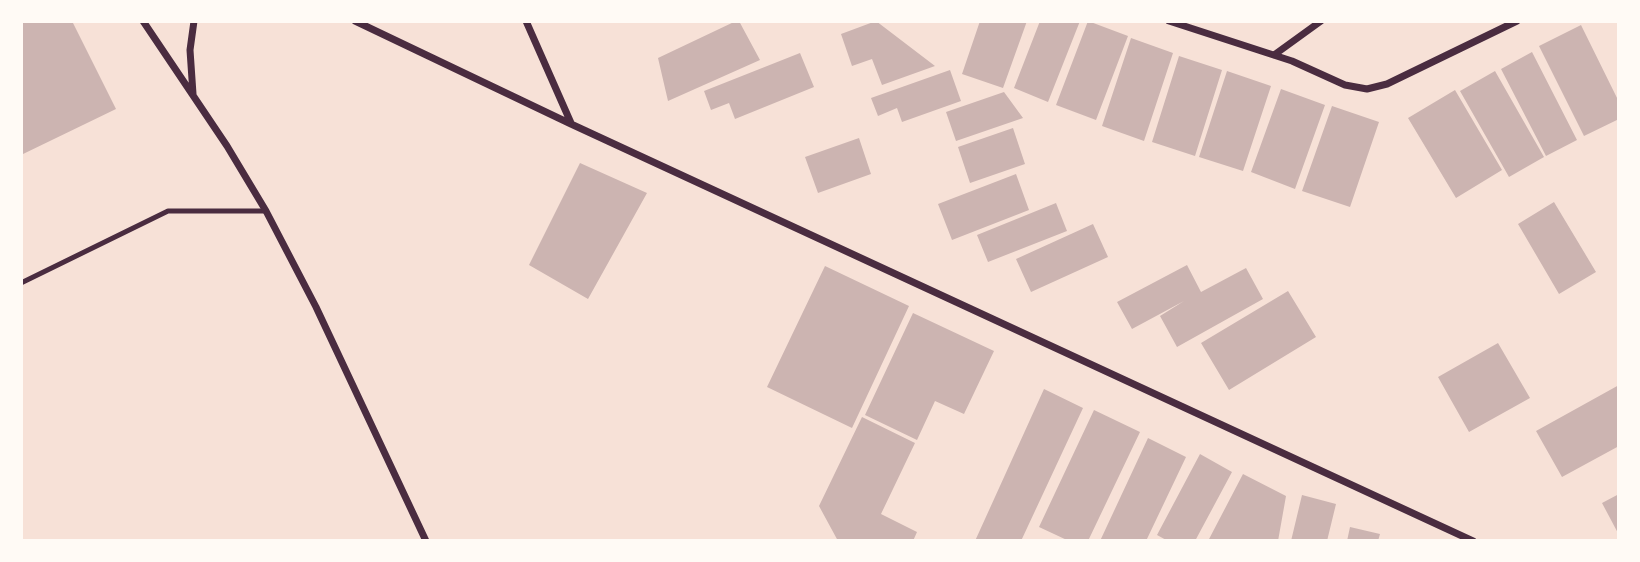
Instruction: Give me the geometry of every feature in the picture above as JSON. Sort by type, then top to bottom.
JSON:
[{"type":"street","points":[[143,21],[193,94],[266,211],[316,307],[426,541]]},
{"type":"street","points":[[193,94],[190,50],[194,21]]},
{"type":"street","points":[[355,21],[571,124],[1473,541]]},
{"type":"street","points":[[526,21],[571,124]]},
{"type":"street","points":[[1169,21],[1274,55],[1345,85],[1367,89],[1387,84],[1517,21]]},
{"type":"street","points":[[1274,55],[1321,21]]},
{"type":"lane","points":[[21,283],[168,211],[266,211]]},
{"type":"building","points":[[21,21],[72,21],[116,109],[21,155]]},
{"type":"building","points":[[739,21],[760,60],[668,101],[658,58]]},
{"type":"building","points":[[876,21],[935,66],[882,85],[872,59],[852,66],[841,34]]},
{"type":"building","points":[[980,21],[1027,21],[1003,88],[962,74]]},
{"type":"building","points":[[1040,21],[1080,21],[1048,102],[1014,88]]},
{"type":"building","points":[[1088,21],[1128,36],[1096,120],[1056,105]]},
{"type":"building","points":[[1581,25],[1619,102],[1619,119],[1584,136],[1539,46]]},
{"type":"building","points":[[1131,38],[1173,53],[1144,141],[1102,126]]},
{"type":"building","points":[[1532,52],[1577,140],[1546,156],[1501,69]]},
{"type":"building","points":[[800,53],[814,87],[735,119],[729,103],[711,110],[704,91]]},
{"type":"building","points":[[1179,56],[1222,70],[1195,156],[1152,142]]},
{"type":"building","points":[[950,70],[961,101],[902,122],[897,108],[878,116],[871,98]]},
{"type":"building","points":[[1227,71],[1271,86],[1243,171],[1199,157]]},
{"type":"building","points":[[1495,71],[1544,157],[1509,177],[1460,91]]},
{"type":"building","points":[[1281,89],[1325,105],[1295,189],[1251,172]]},
{"type":"building","points":[[1455,90],[1502,170],[1456,198],[1408,118]]},
{"type":"building","points":[[1004,92],[1023,118],[956,141],[946,112]]},
{"type":"building","points":[[1332,106],[1379,122],[1350,207],[1302,191]]},
{"type":"building","points":[[1013,128],[1025,164],[970,183],[958,147]]},
{"type":"building","points":[[859,138],[871,174],[818,193],[805,157]]},
{"type":"building","points":[[580,163],[647,193],[588,299],[529,265]]},
{"type":"building","points":[[1016,174],[1029,210],[952,240],[938,204]]},
{"type":"building","points":[[1554,202],[1596,272],[1559,294],[1518,224]]},
{"type":"building","points":[[1056,203],[1067,231],[988,262],[977,235]]},
{"type":"building","points":[[1093,224],[1108,257],[1031,292],[1016,259]]},
{"type":"building","points":[[1187,265],[1201,292],[1246,268],[1263,299],[1177,347],[1160,316],[1184,301],[1132,329],[1117,302]]},
{"type":"building","points":[[825,266],[909,306],[852,428],[767,387]]},
{"type":"building","points":[[1288,291],[1316,337],[1229,390],[1201,343]]},
{"type":"building","points":[[913,313],[994,351],[964,414],[935,401],[917,440],[865,415]]},
{"type":"building","points":[[1498,343],[1530,398],[1469,432],[1438,377]]},
{"type":"building","points":[[1619,385],[1619,446],[1562,477],[1536,431]]},
{"type":"building","points":[[1044,389],[1083,408],[1021,541],[975,541]]},
{"type":"building","points":[[1094,410],[1140,432],[1088,541],[1069,541],[1039,527]]},
{"type":"building","points":[[862,417],[915,443],[881,514],[917,532],[913,541],[838,541],[819,506]]},
{"type":"building","points":[[1148,438],[1186,457],[1146,541],[1100,541]]},
{"type":"building","points":[[1200,454],[1232,472],[1195,541],[1168,541],[1157,535]]},
{"type":"building","points":[[1243,474],[1286,496],[1278,541],[1208,541]]},
{"type":"building","points":[[1619,494],[1619,535],[1602,503]]},
{"type":"building","points":[[1302,495],[1336,504],[1327,541],[1291,541]]},
{"type":"building","points":[[1350,527],[1380,534],[1378,541],[1347,541]]}]
